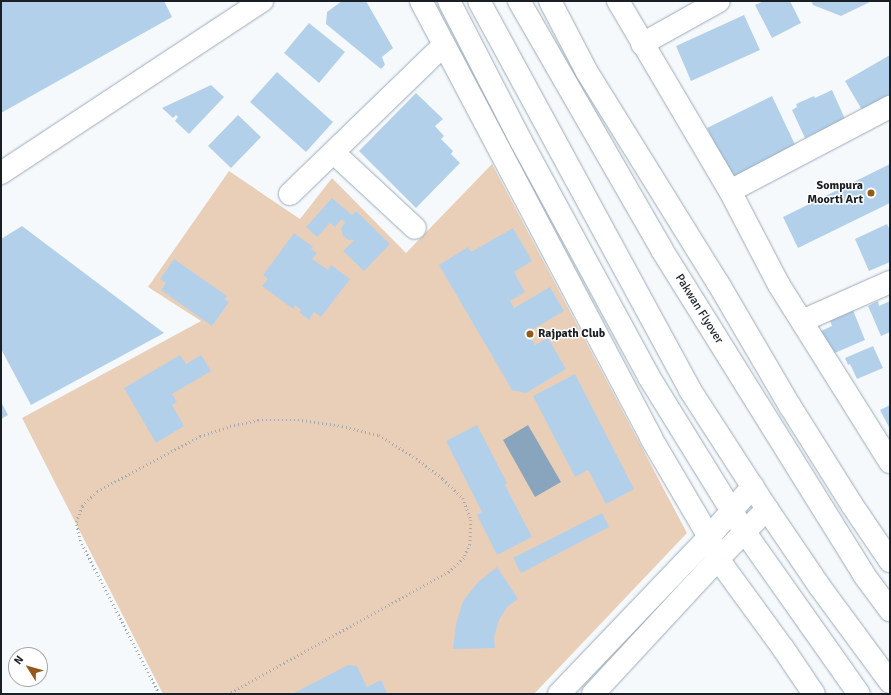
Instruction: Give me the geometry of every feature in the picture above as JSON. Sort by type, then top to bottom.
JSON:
[{"type":"main road","points":[[1,173],[262,1]]},
{"type":"main road","points":[[420,1],[651,438],[709,536],[718,559],[783,648],[814,694]]},
{"type":"main road","points":[[449,1],[522,142],[634,349],[744,531],[859,694]]},
{"type":"main road","points":[[479,1],[602,225],[650,319],[690,390],[767,509],[820,587],[890,682]]},
{"type":"main road","name":"Pakwan Flyover","points":[[519,1],[662,250],[860,568],[890,610]]},
{"type":"main road","points":[[550,1],[587,72],[714,276],[790,406],[852,505],[890,561]]},
{"type":"main road","points":[[618,1],[730,191],[779,285],[890,462]]},
{"type":"main road","points":[[642,44],[719,1]]},
{"type":"main road","points":[[290,194],[444,45]]},
{"type":"main road","points":[[730,191],[890,107]]},
{"type":"main road","points":[[334,153],[415,228]]},
{"type":"main road","points":[[802,321],[890,282]]},
{"type":"main road","points":[[559,694],[709,536],[753,486]]},
{"type":"main road","points":[[593,694],[744,531],[767,509]]},
{"type":"path","points":[[159,694],[80,541],[76,522],[82,506],[97,491],[200,436],[230,426],[258,420],[302,420],[342,426],[379,435],[413,456],[443,479],[463,498],[471,520],[470,544],[464,558],[449,572],[229,694]]},
{"type":"shaded area","points":[[492,164],[687,533],[534,694],[163,694],[22,418],[201,321],[148,287],[229,171],[300,219],[332,178],[406,253]]},
{"type":"water","points":[[528,425],[561,482],[535,497],[503,440]]},
{"type":"building","points":[[1,1],[164,1],[172,17],[1,113]]},
{"type":"building","points":[[342,1],[366,1],[393,48],[382,57],[385,65],[381,69],[326,24],[327,12]]},
{"type":"building","points":[[764,1],[790,1],[801,23],[772,38],[755,5]]},
{"type":"building","points":[[811,1],[872,1],[841,16],[813,5]]},
{"type":"building","points":[[744,15],[760,50],[691,81],[676,46]]},
{"type":"building","points":[[309,23],[345,52],[319,83],[284,53]]},
{"type":"building","points":[[890,55],[890,94],[862,110],[845,81]]},
{"type":"building","points":[[277,72],[333,122],[306,152],[250,102]]},
{"type":"building","points":[[211,85],[224,97],[189,134],[175,121],[178,117],[176,115],[173,118],[162,108]]},
{"type":"building","points":[[832,90],[845,119],[805,138],[792,110],[797,107],[796,104],[814,96],[815,98]]},
{"type":"building","points":[[416,93],[443,119],[435,126],[444,136],[441,139],[453,151],[451,154],[460,163],[416,208],[359,151]]},
{"type":"building","points":[[772,96],[798,151],[734,183],[707,128]]},
{"type":"building","points":[[238,115],[261,137],[231,168],[208,146]]},
{"type":"building","points":[[890,164],[890,203],[798,248],[783,217]]},
{"type":"building","points":[[332,198],[352,215],[356,211],[390,244],[364,271],[343,251],[354,240],[349,240],[343,236],[341,229],[345,222],[342,219],[335,227],[330,223],[317,237],[306,227]]},
{"type":"building","points":[[887,224],[890,230],[890,262],[869,271],[855,239]]},
{"type":"building","points":[[22,226],[164,333],[31,405],[1,349],[1,239]]},
{"type":"building","points":[[513,228],[532,261],[514,272],[525,292],[510,301],[514,308],[550,287],[564,311],[528,332],[535,345],[548,338],[566,369],[526,393],[512,390],[439,265],[468,247],[471,252]]},
{"type":"building","points":[[294,233],[313,247],[311,249],[317,253],[312,259],[328,270],[331,265],[350,279],[321,317],[314,312],[309,320],[299,312],[301,310],[295,305],[293,309],[262,286],[268,279],[263,275]]},
{"type":"building","points":[[174,259],[227,296],[224,299],[229,302],[212,326],[161,290],[166,283],[160,279]]},
{"type":"building","points":[[878,301],[879,306],[890,301],[890,332],[881,336],[868,306]]},
{"type":"building","points":[[853,310],[865,340],[830,355],[821,331],[832,326],[830,320]]},
{"type":"building","points":[[873,346],[883,368],[857,379],[850,364],[848,365],[845,358]]},
{"type":"building","points":[[180,355],[186,364],[201,355],[211,371],[172,394],[177,402],[172,405],[184,426],[156,443],[124,388]]},
{"type":"building","points":[[575,374],[634,489],[606,504],[588,470],[575,477],[533,396]]},
{"type":"building","points":[[1,402],[8,415],[1,419]]},
{"type":"building","points":[[890,405],[890,429],[880,410]]},
{"type":"building","points":[[477,425],[507,483],[505,485],[532,537],[497,555],[477,515],[482,512],[446,441]]},
{"type":"building","points":[[602,513],[609,527],[521,573],[513,558]]},
{"type":"building","points":[[497,567],[518,599],[507,607],[499,620],[494,638],[495,648],[453,649],[456,624],[463,601],[478,582]]},
{"type":"building","points":[[348,665],[357,666],[367,687],[381,680],[387,693],[292,694]]},
{"type":"place","name":"Sompura Moorti Art","points":[[871,193]]},
{"type":"place","name":"Rajpath Club","points":[[530,334]]}]
